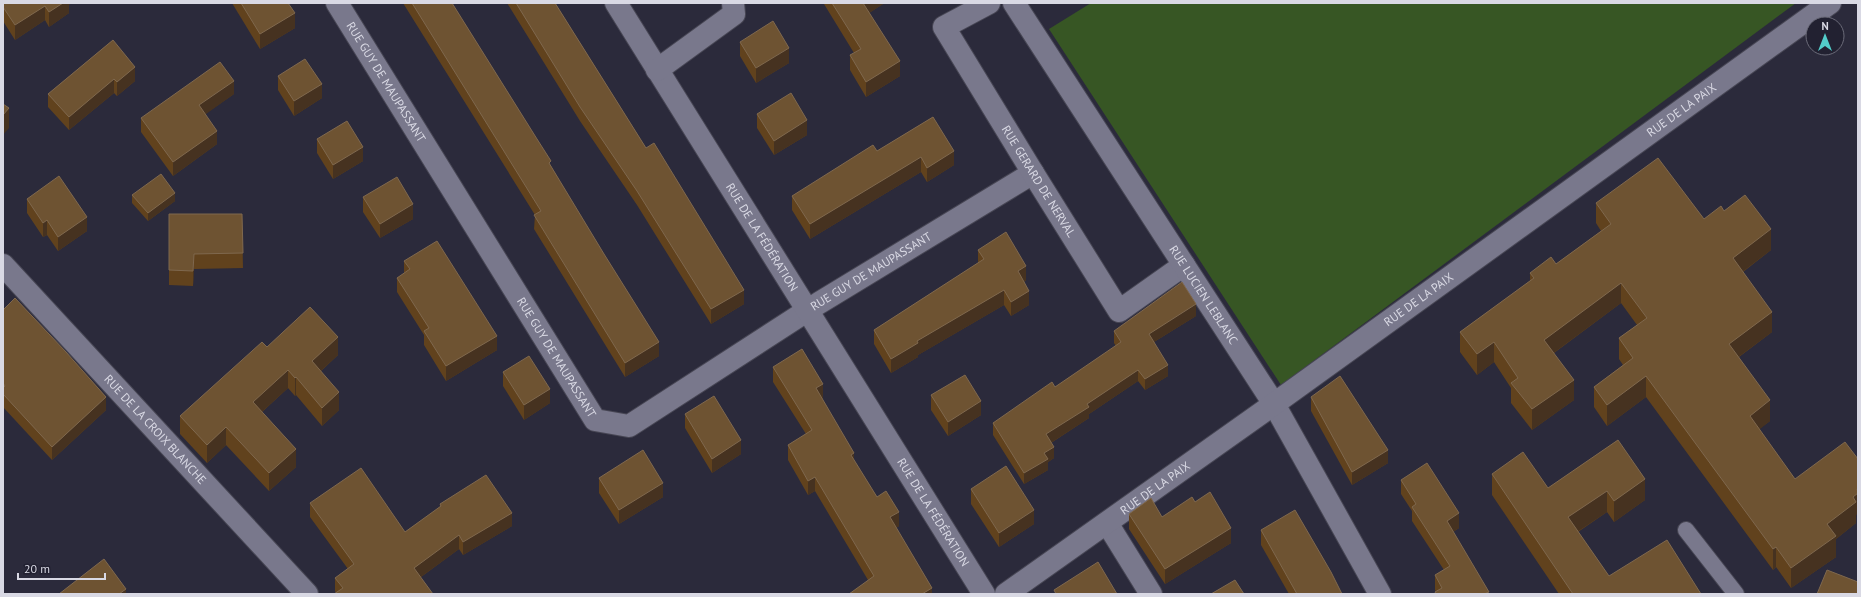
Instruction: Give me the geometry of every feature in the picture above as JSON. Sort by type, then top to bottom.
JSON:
[{"type":"street","name":"RUE GUY DE MAUPASSANT","points":[[337,3],[595,420],[629,426],[807,311],[1032,173]]},
{"type":"street","name":"RUE DE LA FÉDÉRATION","points":[[616,3],[984,594]]},
{"type":"street","points":[[657,70],[734,14],[733,3]]},
{"type":"street","name":"RUE GERARD DE NERVAL","points":[[989,3],[944,27],[1032,173],[1120,311],[1184,265]]},
{"type":"street","name":"RUE LUCIEN LEBLANC","points":[[1014,3],[1274,404],[1380,594]]},
{"type":"street","name":"RUE DE LA PAIX","points":[[1006,594],[1274,404],[1830,3]]},
{"type":"street","name":"RUE DE LA CROIX BLANCHE","points":[[3,265],[307,594]]},
{"type":"street","points":[[1107,522],[1151,594]]},
{"type":"lane","points":[[1686,530],[1736,594]]},
{"type":"green space","points":[[1091,3],[1796,3],[1281,385],[1049,29]]},
{"type":"building","points":[[3,3],[63,3],[49,12],[45,6],[15,25],[3,7]]},
{"type":"building","points":[[241,3],[288,3],[295,13],[260,34]]},
{"type":"building","points":[[412,3],[452,3],[551,161],[549,163],[659,342],[625,363],[534,215],[541,211]]},
{"type":"building","points":[[516,3],[555,3],[646,148],[654,143],[744,290],[711,309],[637,191],[580,107]]},
{"type":"building","points":[[832,3],[863,3],[900,61],[866,82],[850,55],[861,49]]},
{"type":"building","points":[[773,21],[789,48],[756,68],[740,42]]},
{"type":"building","points":[[113,40],[135,67],[117,82],[114,79],[69,117],[48,94]]},
{"type":"building","points":[[305,59],[322,84],[294,101],[278,76]]},
{"type":"building","points":[[220,62],[234,81],[199,105],[217,131],[173,162],[141,118]]},
{"type":"building","points":[[791,93],[807,120],[774,141],[757,114]]},
{"type":"building","points":[[3,104],[9,108],[3,115]]},
{"type":"building","points":[[933,117],[954,151],[927,168],[921,157],[810,224],[792,196],[873,145],[877,151]]},
{"type":"building","points":[[347,121],[363,147],[333,165],[317,139]]},
{"type":"building","points":[[1658,158],[1704,219],[1721,206],[1724,211],[1745,195],[1771,229],[1733,258],[1772,312],[1729,344],[1770,400],[1750,416],[1795,479],[1845,442],[1858,459],[1858,493],[1853,497],[1856,502],[1827,524],[1836,536],[1791,568],[1776,547],[1773,549],[1646,376],[1607,405],[1594,387],[1633,358],[1619,338],[1647,318],[1621,283],[1544,340],[1574,380],[1532,409],[1511,383],[1518,378],[1494,342],[1477,354],[1460,332],[1534,278],[1530,273],[1551,257],[1556,264],[1611,224],[1596,203]]},
{"type":"building","points":[[161,174],[175,193],[148,213],[132,195]]},
{"type":"building","points":[[59,176],[87,217],[58,237],[47,220],[43,223],[27,199]]},
{"type":"building","points":[[397,177],[413,204],[380,224],[363,197]]},
{"type":"building","points":[[169,214],[242,214],[243,253],[194,254],[193,271],[169,270]]},
{"type":"building","points":[[1006,232],[1026,266],[1018,271],[1029,291],[1011,302],[1004,290],[917,341],[918,343],[891,359],[874,330],[984,259],[978,250]]},
{"type":"building","points":[[437,241],[497,336],[446,366],[424,331],[429,328],[397,278],[410,269],[404,261]]},
{"type":"building","points":[[1182,282],[1196,304],[1149,334],[1168,365],[1145,379],[1138,370],[1087,404],[1089,407],[1046,434],[1054,447],[1044,453],[1048,459],[1024,473],[993,423],[1052,382],[1055,387],[1121,342],[1114,331]]},
{"type":"building","points":[[15,298],[106,397],[52,447],[3,394],[3,388],[5,386],[3,383],[3,310]]},
{"type":"building","points":[[310,307],[338,337],[312,361],[339,392],[322,408],[296,377],[295,378],[288,370],[253,402],[296,449],[269,473],[226,427],[207,445],[180,416],[262,342],[267,347]]},
{"type":"building","points":[[802,349],[823,384],[816,388],[854,453],[851,455],[877,497],[886,491],[899,512],[890,517],[932,588],[922,594],[849,594],[874,576],[815,477],[808,481],[788,445],[812,430],[773,367]]},
{"type":"building","points":[[529,356],[550,389],[524,405],[503,372]]},
{"type":"building","points":[[965,375],[981,401],[948,422],[931,395]]},
{"type":"building","points":[[1340,376],[1388,450],[1352,472],[1311,397]]},
{"type":"building","points":[[714,396],[741,440],[712,459],[685,414]]},
{"type":"building","points":[[1618,440],[1645,479],[1614,501],[1607,491],[1568,517],[1609,576],[1667,540],[1701,594],[1573,594],[1492,474],[1523,452],[1548,488]]},
{"type":"building","points":[[643,450],[663,483],[619,510],[599,478]]},
{"type":"building","points":[[1427,463],[1459,513],[1447,521],[1489,592],[1484,594],[1436,594],[1435,592],[1442,588],[1435,575],[1450,566],[1412,507],[1416,504],[1401,480]]},
{"type":"building","points":[[1006,466],[1034,510],[999,533],[971,489]]},
{"type":"building","points":[[361,468],[405,532],[441,506],[440,504],[486,475],[512,513],[463,542],[459,535],[414,568],[433,594],[334,594],[343,588],[335,578],[354,564],[310,503]]},
{"type":"building","points":[[1210,492],[1231,528],[1165,569],[1129,514],[1151,498],[1162,517],[1192,497],[1195,502]]},
{"type":"building","points":[[1295,510],[1342,594],[1297,594],[1261,530]]},
{"type":"building","points":[[104,559],[126,589],[119,594],[59,594]]},
{"type":"building","points":[[1098,562],[1117,594],[1056,594],[1054,590]]},
{"type":"building","points":[[1827,570],[1858,582],[1858,594],[1817,594]]},
{"type":"building","points":[[1235,580],[1244,594],[1211,594]]}]
